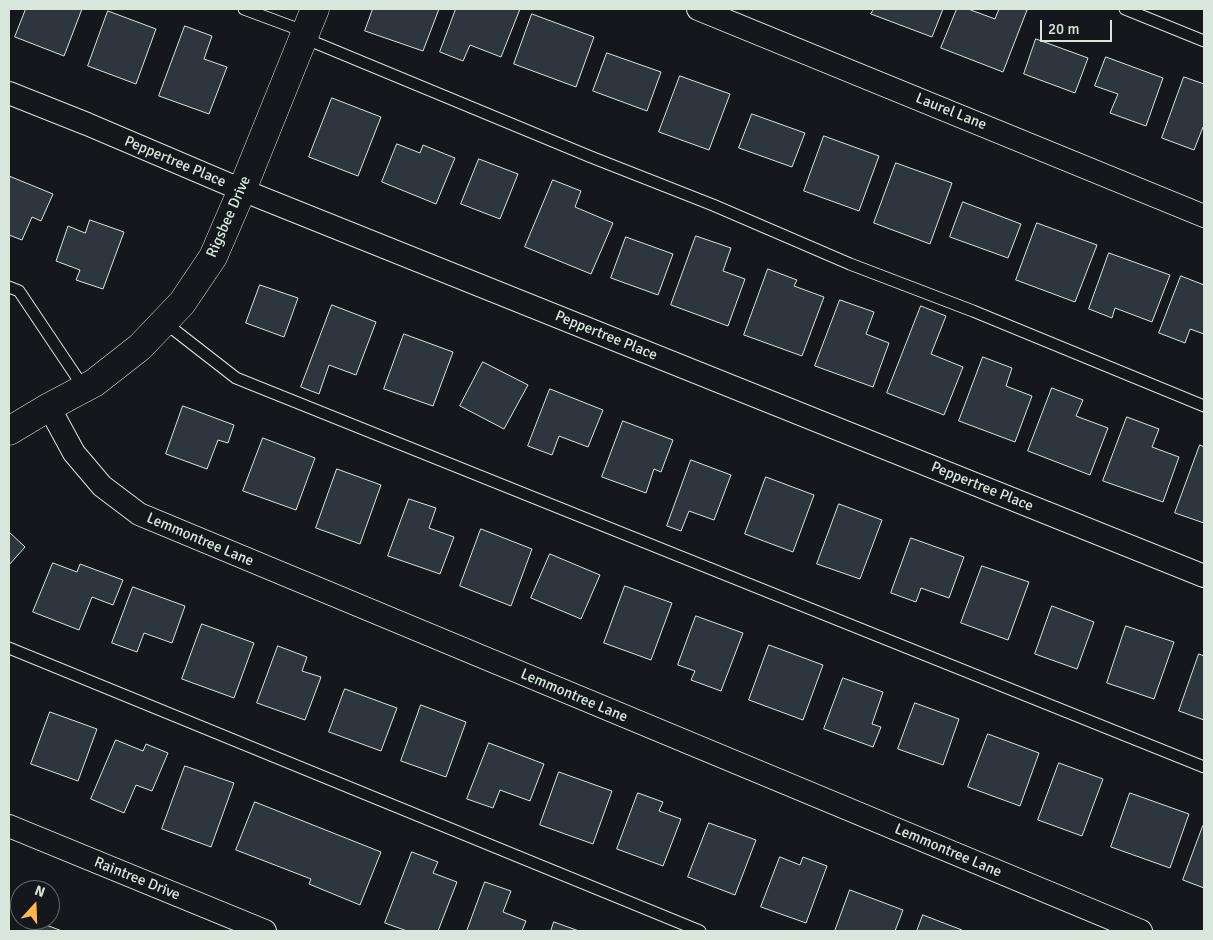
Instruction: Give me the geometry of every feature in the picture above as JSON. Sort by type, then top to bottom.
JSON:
[{"type":"street","name":"Laurel Lane","points":[[698,9],[1204,216]]},
{"type":"street","name":"Rigsbee Drive","points":[[9,431],[94,383],[140,347],[182,303],[213,257],[308,26]]},
{"type":"street","name":"Peppertree Place","points":[[9,93],[242,190],[1204,576]]},
{"type":"street","name":"Lemmontree Lane","points":[[49,407],[74,453],[102,486],[139,514],[1141,931]]},
{"type":"street","name":"Raintree Drive","points":[[9,826],[265,931]]},
{"type":"lane","points":[[244,9],[308,26],[591,156],[713,205],[850,264],[973,311],[1204,406]]},
{"type":"lane","points":[[1125,9],[1204,41]]},
{"type":"lane","points":[[9,287],[19,291],[84,388]]},
{"type":"lane","points":[[164,322],[236,378],[1204,767]]},
{"type":"lane","points":[[9,648],[700,931]]},
{"type":"building","points":[[26,9],[82,9],[64,56],[15,37]]},
{"type":"building","points":[[373,9],[439,9],[423,51],[365,31]]},
{"type":"building","points":[[456,9],[520,9],[501,57],[470,45],[463,61],[440,52]]},
{"type":"building","points":[[874,9],[943,9],[932,37],[871,14]]},
{"type":"building","points":[[957,9],[968,9],[995,19],[999,9],[1027,10],[1003,72],[941,48]]},
{"type":"building","points":[[108,11],[156,29],[136,84],[88,66]]},
{"type":"building","points":[[532,14],[594,37],[576,87],[514,64]]},
{"type":"building","points":[[185,26],[212,36],[204,59],[227,67],[209,114],[159,96]]},
{"type":"building","points":[[1036,39],[1088,58],[1075,93],[1024,74]]},
{"type":"building","points":[[607,53],[661,72],[647,111],[593,91]]},
{"type":"building","points":[[1106,57],[1163,78],[1146,126],[1110,113],[1118,94],[1095,86]]},
{"type":"building","points":[[680,76],[730,94],[709,150],[659,132]]},
{"type":"building","points":[[1184,77],[1204,84],[1204,128],[1194,150],[1162,138]]},
{"type":"building","points":[[332,98],[381,117],[358,176],[309,157]]},
{"type":"building","points":[[752,114],[805,133],[792,167],[739,148]]},
{"type":"building","points":[[824,136],[879,156],[859,211],[804,191]]},
{"type":"building","points":[[397,144],[420,153],[423,145],[455,158],[436,204],[382,182]]},
{"type":"building","points":[[479,159],[518,174],[500,219],[461,204]]},
{"type":"building","points":[[896,163],[952,183],[930,244],[874,223]]},
{"type":"building","points":[[9,176],[53,194],[41,221],[32,217],[22,240],[9,235]]},
{"type":"building","points":[[553,180],[581,191],[575,207],[613,223],[591,274],[525,247]]},
{"type":"building","points":[[963,202],[1021,224],[1008,258],[950,237]]},
{"type":"building","points":[[90,220],[124,232],[103,289],[76,280],[80,270],[56,261],[68,226],[85,233]]},
{"type":"building","points":[[1037,223],[1097,245],[1075,302],[1016,280]]},
{"type":"building","points":[[696,236],[731,248],[723,271],[745,279],[728,326],[671,305]]},
{"type":"building","points":[[626,237],[673,254],[658,295],[611,278]]},
{"type":"building","points":[[1109,253],[1170,275],[1152,322],[1115,308],[1112,318],[1089,309]]},
{"type":"building","points":[[768,269],[797,280],[794,286],[824,297],[802,356],[744,335]]},
{"type":"building","points":[[1181,276],[1204,285],[1204,334],[1190,329],[1185,343],[1159,333]]},
{"type":"building","points":[[260,285],[298,298],[284,337],[246,323]]},
{"type":"building","points":[[840,300],[874,312],[866,334],[889,343],[873,387],[815,366]]},
{"type":"building","points":[[332,305],[376,322],[356,375],[329,365],[319,394],[301,387]]},
{"type":"building","points":[[921,306],[946,316],[931,354],[963,367],[944,415],[887,393]]},
{"type":"building","points":[[404,334],[453,352],[433,406],[384,389]]},
{"type":"building","points":[[983,357],[1012,368],[1006,386],[1032,396],[1015,442],[959,421]]},
{"type":"building","points":[[483,362],[528,385],[504,429],[460,406]]},
{"type":"building","points":[[1052,388],[1083,400],[1076,416],[1108,428],[1090,475],[1028,451]]},
{"type":"building","points":[[550,389],[603,410],[588,447],[559,436],[552,455],[528,446]]},
{"type":"building","points":[[183,406],[234,425],[228,443],[218,440],[207,469],[166,454]]},
{"type":"building","points":[[1127,417],[1159,429],[1152,447],[1179,457],[1163,502],[1103,481]]},
{"type":"building","points":[[623,421],[673,440],[661,472],[654,469],[646,493],[602,477]]},
{"type":"building","points":[[263,438],[315,458],[296,510],[243,491]]},
{"type":"building","points":[[1200,445],[1204,447],[1204,523],[1175,513]]},
{"type":"building","points":[[691,460],[731,475],[714,520],[689,511],[681,531],[667,526]]},
{"type":"building","points":[[337,469],[381,485],[360,544],[316,528]]},
{"type":"building","points":[[766,477],[814,495],[793,552],[745,534]]},
{"type":"building","points":[[409,499],[436,508],[429,528],[454,537],[440,574],[388,556]]},
{"type":"building","points":[[839,504],[882,520],[860,579],[817,564]]},
{"type":"building","points":[[481,529],[532,549],[511,606],[460,586]]},
{"type":"building","points":[[9,532],[25,547],[9,565]]},
{"type":"building","points":[[911,538],[964,557],[949,598],[921,588],[916,602],[891,593]]},
{"type":"building","points":[[550,554],[600,575],[581,619],[531,598]]},
{"type":"building","points":[[53,563],[77,572],[80,564],[123,580],[113,605],[92,597],[79,630],[33,612]]},
{"type":"building","points":[[982,566],[1029,582],[1008,640],[961,623]]},
{"type":"building","points":[[625,586],[672,603],[651,660],[604,643]]},
{"type":"building","points":[[133,587],[185,606],[172,643],[144,633],[137,652],[112,643]]},
{"type":"building","points":[[1052,606],[1094,622],[1077,669],[1035,654]]},
{"type":"building","points":[[696,616],[743,633],[721,691],[691,680],[695,671],[678,665]]},
{"type":"building","points":[[202,624],[254,643],[234,698],[182,679]]},
{"type":"building","points":[[1126,626],[1174,642],[1154,699],[1107,683]]},
{"type":"building","points":[[769,645],[823,665],[803,720],[749,700]]},
{"type":"building","points":[[278,646],[307,657],[302,671],[321,677],[305,720],[257,703]]},
{"type":"building","points":[[1199,654],[1204,656],[1204,720],[1179,711]]},
{"type":"building","points":[[843,678],[883,692],[872,724],[881,727],[873,747],[824,729]]},
{"type":"building","points":[[345,689],[397,708],[381,751],[329,732]]},
{"type":"building","points":[[915,703],[959,719],[943,765],[898,749]]},
{"type":"building","points":[[421,705],[466,722],[446,777],[401,761]]},
{"type":"building","points":[[50,712],[97,729],[78,781],[31,764]]},
{"type":"building","points":[[988,734],[1039,753],[1020,806],[968,787]]},
{"type":"building","points":[[116,740],[143,751],[146,744],[168,753],[152,791],[136,785],[124,813],[91,799]]},
{"type":"building","points":[[489,743],[544,764],[530,801],[500,790],[493,808],[467,799]]},
{"type":"building","points":[[1059,763],[1103,779],[1082,836],[1038,820]]},
{"type":"building","points":[[185,766],[234,783],[211,847],[162,829]]},
{"type":"building","points":[[559,772],[612,791],[593,844],[540,825]]},
{"type":"building","points":[[638,793],[663,802],[659,811],[681,819],[663,866],[617,849]]},
{"type":"building","points":[[1130,793],[1189,814],[1170,868],[1111,847]]},
{"type":"building","points":[[255,802],[381,852],[360,905],[309,884],[311,879],[236,850]]},
{"type":"building","points":[[709,823],[756,840],[735,895],[688,877]]},
{"type":"building","points":[[1204,827],[1204,888],[1183,880]]},
{"type":"building","points":[[412,852],[438,862],[433,873],[457,882],[438,931],[407,931],[385,923]]},
{"type":"building","points":[[780,857],[800,865],[803,857],[827,866],[806,923],[761,907]]},
{"type":"building","points":[[485,882],[511,891],[503,912],[526,921],[522,931],[467,931]]},
{"type":"building","points":[[850,890],[903,910],[895,931],[835,931]]},
{"type":"building","points":[[923,915],[962,930],[962,931],[917,931]]},
{"type":"building","points":[[554,922],[579,931],[551,931]]},
{"type":"building","points":[[59,930],[62,931],[37,931]]}]
